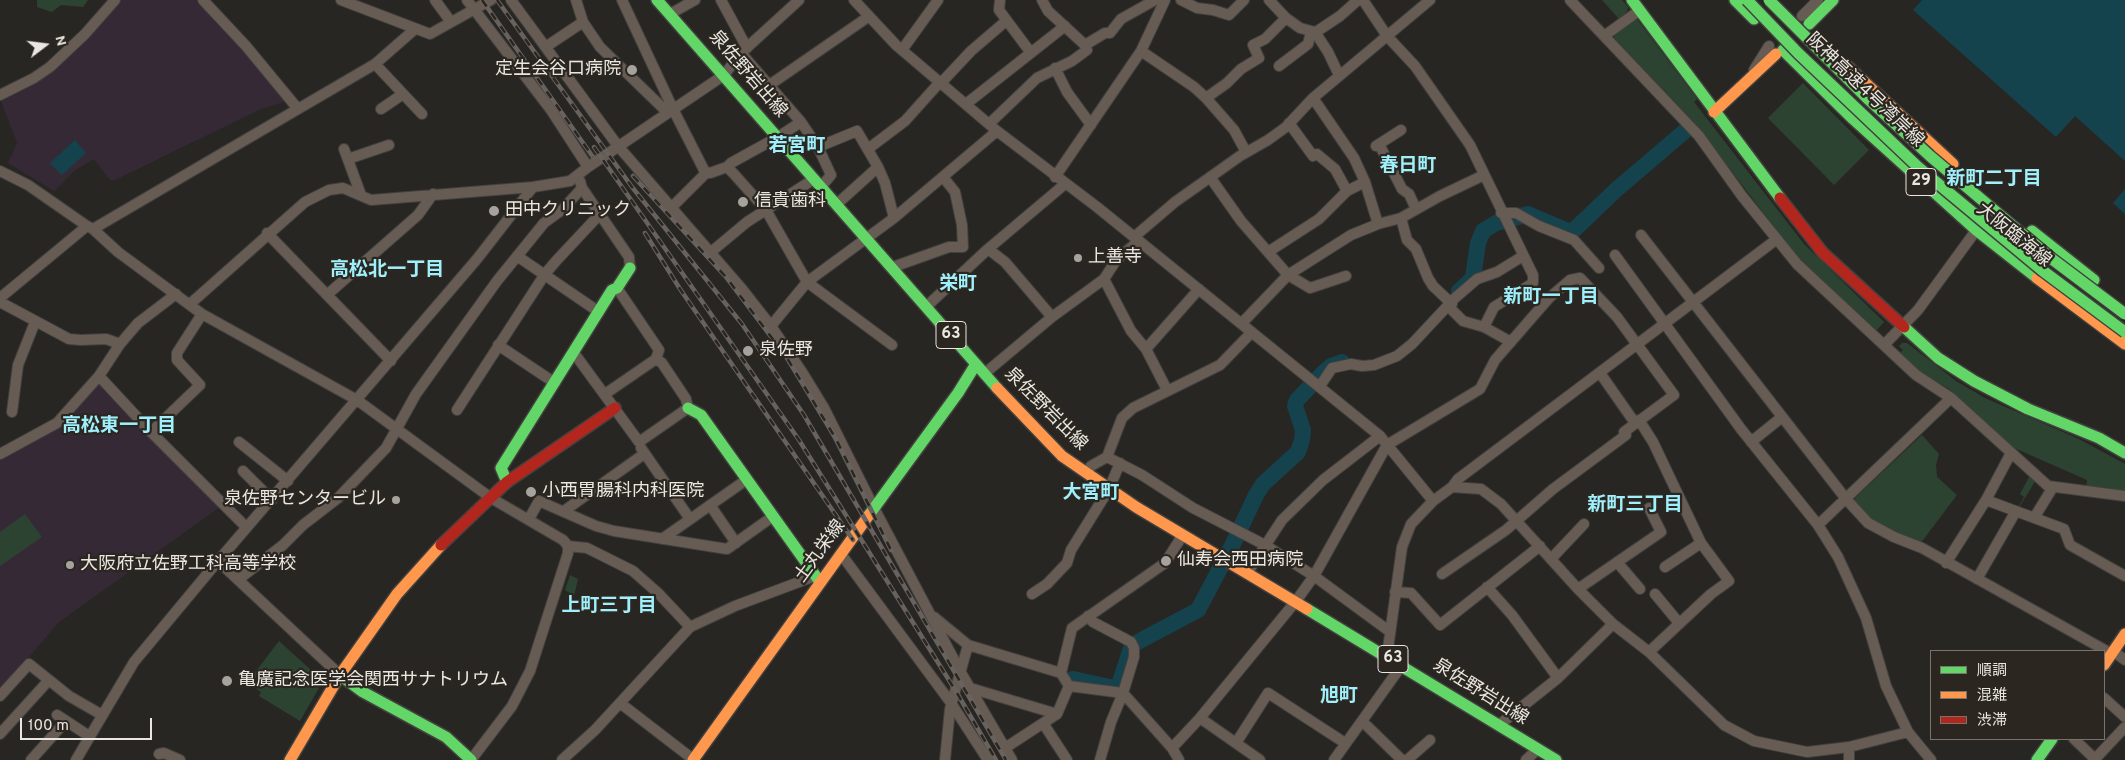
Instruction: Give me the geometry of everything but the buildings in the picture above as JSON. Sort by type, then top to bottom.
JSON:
[{"type":"main road","name":"泉佐野岩出線","points":[[657,0],[893,267],[984,374],[1055,450],[1136,507],[1248,572],[1556,760]]},
{"type":"main road","points":[[1632,0],[1714,112],[1823,253],[1902,326],[1938,358],[1974,382],[2028,409],[2099,438],[2125,453]]},
{"type":"main road","name":"大阪臨海線","points":[[1735,0],[1853,120],[1976,230],[2125,344]]},
{"type":"main road","name":"阪神高速4号湾岸線","points":[[1747,0],[1798,53],[1918,167],[2043,272],[2125,332]]},
{"type":"main road","name":"阪神高速4号湾岸線","points":[[1769,0],[1863,94],[1930,156],[2052,259],[2125,314]]},
{"type":"main road","name":"大阪臨海線","points":[[1780,0],[1880,98],[1998,203],[2059,253],[2125,303]]},
{"type":"main road","points":[[1805,20],[1833,0]]},
{"type":"main road","points":[[1714,112],[1746,82],[1772,50]]},
{"type":"main road","points":[[507,482],[501,468],[612,290],[617,288],[630,268]]},
{"type":"main road","name":"土丸栄線","points":[[694,760],[817,579],[841,554],[958,393],[976,364]]},
{"type":"main road","points":[[290,760],[340,675],[397,594],[432,554],[507,482],[616,408]]},
{"type":"main road","points":[[688,408],[701,415],[817,579]]},
{"type":"main road","points":[[2105,663],[2125,634]]},
{"type":"main road","points":[[340,675],[363,692],[446,737],[471,760]]},
{"type":"main road","points":[[2037,760],[2051,740]]},
{"type":"street","points":[[0,95],[34,78],[50,67],[85,34],[115,0]]},
{"type":"street","points":[[203,0],[246,46],[298,109]]},
{"type":"street","points":[[341,0],[430,34],[491,0]]},
{"type":"street","points":[[435,0],[451,22]]},
{"type":"street","points":[[467,0],[551,110],[588,167]]},
{"type":"street","points":[[511,0],[618,146],[711,252],[771,326],[824,408],[874,508],[960,671],[1012,760]]},
{"type":"street","points":[[576,0],[583,22],[600,47],[670,111]]},
{"type":"street","points":[[622,0],[670,111],[705,172],[707,172]]},
{"type":"street","points":[[670,14],[695,0]]},
{"type":"street","points":[[711,252],[746,222],[830,175],[818,147],[801,122],[768,86],[744,51],[721,0]]},
{"type":"street","points":[[190,304],[305,202],[329,190],[344,188],[370,200],[533,187],[570,181],[618,146],[724,75],[744,51],[799,0]]},
{"type":"street","points":[[854,0],[868,17],[902,50],[991,126],[1242,323],[1380,436],[1433,501]]},
{"type":"street","points":[[902,50],[938,0]]},
{"type":"street","points":[[1000,0],[998,6],[1006,21],[1030,53]]},
{"type":"street","points":[[771,326],[807,282],[894,218],[943,177],[1037,78],[1072,61],[1087,50],[1085,45],[1048,11],[1042,0]]},
{"type":"street","points":[[1085,45],[1105,33],[1110,33],[1121,19],[1155,0]]},
{"type":"street","points":[[1055,177],[1141,51],[1165,0]]},
{"type":"street","points":[[1182,0],[1197,8],[1229,15],[1244,0]]},
{"type":"street","points":[[1269,0],[1286,18],[1300,28],[1315,32],[1328,52],[1339,75]]},
{"type":"street","points":[[1279,66],[1308,44],[1310,36],[1340,16],[1358,0]]},
{"type":"street","points":[[1363,0],[1387,36],[1415,66],[1470,145],[1533,275],[1533,283],[1494,307],[1484,327]]},
{"type":"street","points":[[984,374],[1052,317],[1104,279],[1117,259],[1175,202],[1246,152],[1268,140],[1289,123],[1339,75],[1430,0]]},
{"type":"street","points":[[1570,0],[1700,136],[1742,196],[1797,264],[1916,375],[1951,398],[2048,486],[2125,496]]},
{"type":"street","points":[[1805,20],[1818,0]]},
{"type":"street","points":[[1604,36],[1640,10]]},
{"type":"street","points":[[768,86],[868,17]]},
{"type":"street","points":[[1206,98],[1227,83],[1241,69],[1259,58],[1253,46],[1265,39],[1286,18]]},
{"type":"street","points":[[868,149],[906,121],[971,50],[1006,21]]},
{"type":"street","points":[[550,44],[583,22]]},
{"type":"street","points":[[966,104],[1065,26]]},
{"type":"street","points":[[120,344],[106,339],[69,339],[35,322],[0,300],[90,228],[375,64],[415,29]]},
{"type":"street","points":[[1141,51],[1194,87],[1206,98],[1234,130],[1246,152]]},
{"type":"street","points":[[375,64],[422,114]]},
{"type":"street","points":[[1055,68],[1067,92],[1091,125]]},
{"type":"street","points":[[381,109],[403,94]]},
{"type":"street","points":[[1313,98],[1354,158],[1365,182],[1378,224]]},
{"type":"street","points":[[671,208],[707,172],[727,167],[731,162],[778,137],[801,122]]},
{"type":"street","points":[[1289,123],[1313,156],[1317,154],[1335,169],[1347,191]]},
{"type":"street","points":[[1401,130],[1377,145],[1402,189],[1409,194],[1416,209]]},
{"type":"street","points":[[818,147],[857,131],[885,183],[894,218]]},
{"type":"street","points":[[348,159],[389,145]]},
{"type":"street","points":[[344,149],[361,195]]},
{"type":"street","points":[[727,167],[766,210],[807,282],[892,345]]},
{"type":"street","points":[[836,204],[878,167]]},
{"type":"street","points":[[0,171],[28,185],[90,228],[118,252],[202,314],[357,400],[492,498],[564,540],[568,546],[568,553],[530,671],[512,706],[471,760]]},
{"type":"street","points":[[578,174],[582,188],[629,257],[630,268]]},
{"type":"street","points":[[1242,323],[1288,275],[1351,235],[1378,224],[1402,218],[1484,175]]},
{"type":"street","points":[[893,267],[949,247],[963,247],[962,225],[955,192],[943,177]]},
{"type":"street","points":[[1210,177],[1241,221],[1259,239],[1288,275],[1310,288],[1346,276]]},
{"type":"street","points":[[1268,252],[1319,219],[1347,191],[1365,182]]},
{"type":"street","points":[[927,306],[988,248],[1065,184]]},
{"type":"street","points":[[76,760],[134,662],[246,527],[272,500],[477,259],[533,187]]},
{"type":"street","points":[[239,579],[283,545],[303,525],[338,498],[386,448],[397,430],[405,410],[497,281],[544,223],[562,210],[582,188]]},
{"type":"street","points":[[328,294],[418,215],[433,194]]},
{"type":"street","points":[[1884,345],[1918,310],[1998,203]]},
{"type":"street","points":[[1504,218],[1516,213],[1574,240],[1599,268]]},
{"type":"street","points":[[457,410],[545,274],[600,214]]},
{"type":"street","points":[[1402,218],[1408,240],[1416,249],[1428,278],[1463,321],[1484,327],[1512,342]]},
{"type":"street","points":[[268,234],[391,361]]},
{"type":"street","points":[[1640,235],[1846,499],[1868,523],[1894,537],[1922,548],[2125,660]]},
{"type":"street","points":[[1387,656],[1402,547],[1411,524],[1433,501],[1452,487],[1458,479],[1777,239]]},
{"type":"street","points":[[988,248],[1005,262],[1052,317]]},
{"type":"street","points":[[1615,255],[1751,442],[1818,525],[1838,557],[1866,618],[1886,686],[1908,732],[1931,760]]},
{"type":"street","points":[[517,256],[599,312]]},
{"type":"street","points":[[1317,383],[1332,368],[1351,364],[1362,366],[1374,365],[1397,356],[1412,344],[1449,303],[1476,280],[1497,272],[1523,256]]},
{"type":"street","points":[[1172,748],[1200,718],[1296,601],[1314,576],[1387,445],[1480,389],[1495,360],[1549,298],[1570,280],[1580,278],[1616,317],[1674,395],[1624,432],[1626,435],[1553,489],[1506,530],[1442,574]]},
{"type":"street","points":[[1104,279],[1131,331],[1146,348],[1167,390]]},
{"type":"street","points":[[606,394],[656,359],[659,350],[617,288]]},
{"type":"street","points":[[1146,348],[1199,289]]},
{"type":"street","points":[[0,454],[57,423],[99,376],[120,344],[138,323],[176,294]]},
{"type":"street","points":[[151,432],[200,385],[177,360],[176,352],[202,314]]},
{"type":"street","points":[[12,412],[18,365],[35,322]]},
{"type":"street","points":[[1087,473],[1091,466],[1107,457],[1122,418],[1133,408],[1220,365],[1252,332]]},
{"type":"street","points":[[498,345],[555,383]]},
{"type":"street","points":[[574,353],[598,389],[606,394],[616,408],[639,442],[644,454],[690,519]]},
{"type":"street","points":[[639,442],[688,408],[686,399],[662,364],[656,359]]},
{"type":"street","points":[[1600,373],[1653,442],[1701,543],[1730,581],[1711,594],[1650,652]]},
{"type":"street","points":[[99,376],[151,432],[246,527]]},
{"type":"street","points":[[1818,525],[1951,398]]},
{"type":"street","points":[[1751,442],[1782,417]]},
{"type":"street","points":[[1248,572],[1282,520],[1323,480],[1380,436]]},
{"type":"street","points":[[239,442],[288,481]]},
{"type":"street","points":[[1946,562],[1986,500],[2011,453]]},
{"type":"street","points":[[564,511],[644,454]]},
{"type":"street","points":[[1107,457],[1193,508],[1265,545],[1314,576],[1390,631]]},
{"type":"street","points":[[1032,594],[1047,584],[1067,563],[1072,550],[1109,488],[1120,463]]},
{"type":"street","points":[[243,471],[272,500]]},
{"type":"street","points":[[662,539],[746,480]]},
{"type":"street","points":[[1452,487],[1482,489],[1501,504],[1578,589],[1613,624],[1650,652],[1724,725],[1754,741],[1807,752],[1849,747],[1908,732]]},
{"type":"street","points":[[2034,518],[2053,487]]},
{"type":"street","points":[[1986,500],[2064,529],[2070,545],[2125,576]]},
{"type":"street","points":[[529,519],[540,501],[596,526],[727,549],[772,517]]},
{"type":"street","points":[[710,506],[736,543]]},
{"type":"street","points":[[1578,589],[1661,532],[1649,508]]},
{"type":"street","points":[[1977,579],[2016,511]]},
{"type":"street","points":[[1552,559],[1584,524]]},
{"type":"street","points":[[1061,673],[1072,628],[1165,563],[1182,533]]},
{"type":"street","points":[[1665,567],[1701,543]]},
{"type":"street","points":[[568,546],[587,548],[634,571],[690,627]]},
{"type":"street","points":[[1395,592],[1411,594],[1440,625],[1540,546]]},
{"type":"street","points":[[841,554],[951,703],[988,760]]},
{"type":"street","points":[[218,560],[340,675]]},
{"type":"street","points":[[1617,562],[1640,589]]},
{"type":"street","points":[[562,760],[595,730],[690,627],[735,606],[817,579]]},
{"type":"street","points":[[1487,587],[1512,615],[1558,678]]},
{"type":"street","points":[[1655,594],[1679,623]]},
{"type":"street","points":[[931,614],[968,645],[1061,673],[1069,686]]},
{"type":"street","points":[[1088,616],[1093,622],[1133,645],[1134,656],[1100,760]]},
{"type":"street","points":[[1499,725],[1558,678],[1613,624]]},
{"type":"street","points":[[944,760],[951,703],[968,645]]},
{"type":"street","points":[[0,696],[29,664],[69,696],[102,715]]},
{"type":"street","points":[[1334,760],[1402,665]]},
{"type":"street","points":[[0,734],[49,680]]},
{"type":"street","points":[[1069,686],[1123,693],[1148,724],[1172,748],[1179,760]]},
{"type":"street","points":[[1005,748],[1057,714],[1069,686]]},
{"type":"street","points":[[970,688],[1057,714]]},
{"type":"street","points":[[1236,743],[1268,693],[1345,743]]},
{"type":"street","points":[[2105,699],[2125,718]]},
{"type":"street","points":[[620,703],[694,760]]},
{"type":"street","points":[[31,760],[61,718],[89,736]]},
{"type":"street","points":[[1200,718],[1260,760]]},
{"type":"street","points":[[1362,721],[1402,760]]},
{"type":"street","points":[[1043,723],[1067,760]]},
{"type":"street","points":[[2075,740],[2095,759],[2125,727]]},
{"type":"street","points":[[1407,760],[1430,740]]},
{"type":"street","points":[[1849,747],[1849,760]]},
{"type":"street","points":[[1526,760],[1538,749]]},
{"type":"street","points":[[159,754],[164,753],[180,760]]},
{"type":"shaded area","points":[[120,0],[197,0],[243,47],[287,101],[261,109],[115,180],[110,180],[94,159],[74,171],[54,191],[8,163],[17,143],[0,99],[36,81]]},
{"type":"shaded area","name":"大阪府立佐野工科高等学校","points":[[98,383],[102,383],[220,507],[59,622],[0,691],[0,458],[50,430]]},
{"type":"green space","points":[[37,0],[88,0],[83,7],[61,5],[52,12],[37,7]]},
{"type":"green space","points":[[1602,0],[1622,0],[1628,7],[1627,12],[1619,19]]},
{"type":"green space","points":[[1636,18],[1697,99],[1694,102],[1804,244],[1884,322],[1876,331],[1794,253],[1694,122],[1614,38],[1615,34]]},
{"type":"green space","points":[[1803,83],[1869,150],[1834,185],[1768,118]]},
{"type":"green space","points":[[1902,343],[1907,343],[1956,381],[1985,398],[2079,439],[2125,464],[2125,494],[2086,487],[2087,480],[2012,447],[1949,389],[1922,373],[1899,354],[1903,350],[1899,346]]},
{"type":"green space","points":[[1922,435],[1939,454],[1936,465],[1937,477],[1957,495],[1920,544],[1874,522],[1855,502],[1855,498]]},
{"type":"green space","points":[[2030,475],[2036,480],[2017,509],[2024,497],[2020,494]]},
{"type":"green space","points":[[25,514],[42,537],[0,566],[0,532]]},
{"type":"green space","points":[[570,575],[578,579],[574,596],[565,590]]},
{"type":"green space","points":[[279,641],[323,681],[300,721],[259,696],[261,692],[247,683]]},
{"type":"water","points":[[1922,0],[2125,0],[2125,161],[2075,116],[2056,137],[1913,10]]},
{"type":"water","points":[[75,140],[86,153],[62,175],[50,163]]},
{"type":"water","points":[[2125,189],[2125,214],[2113,203]]},
{"type":"waterway","points":[[1459,291],[1473,278],[1478,243],[1483,231],[1496,223],[1528,214],[1568,231],[1574,230],[1617,189],[1685,131]]},
{"type":"waterway","points":[[1073,679],[1114,688],[1119,685],[1132,645],[1198,610],[1233,544],[1256,495],[1263,484],[1298,452],[1303,430],[1295,406],[1297,400],[1331,366],[1342,362]]},
{"type":"railway","points":[[482,0],[593,157]]},
{"type":"railway","points":[[497,0],[632,187],[742,324],[804,415],[1006,760]]},
{"type":"railway","points":[[594,147],[799,440],[957,693],[996,760]]},
{"type":"railway","points":[[633,176],[726,277],[787,358],[836,439],[891,550]]},
{"type":"railway","points":[[645,233],[680,289],[853,540]]},
{"type":"traffic: fast","points":[[657,0],[997,388]]},
{"type":"traffic: fast","points":[[1632,0],[1780,198]]},
{"type":"traffic: fast","points":[[1735,0],[1754,19]]},
{"type":"traffic: fast","points":[[1747,0],[1798,53],[1918,167],[2043,271],[2125,332]]},
{"type":"traffic: fast","points":[[1769,0],[1869,100],[1930,156],[2052,259],[2125,314]]},
{"type":"traffic: fast","points":[[1809,24],[1833,0]]},
{"type":"traffic: fast","points":[[1783,50],[1853,119],[1976,230],[2037,278]]},
{"type":"traffic: fast","points":[[2032,231],[2094,280]]},
{"type":"traffic: fast","points":[[507,482],[501,468],[612,290],[617,288],[630,268]]},
{"type":"traffic: fast","points":[[1904,327],[1938,358],[1974,381],[2028,409],[2099,438],[2125,453]]},
{"type":"traffic: fast","points":[[869,515],[958,393],[976,364]]},
{"type":"traffic: fast","points":[[688,408],[701,415],[820,582]]},
{"type":"traffic: fast","points":[[1307,609],[1556,760]]},
{"type":"traffic: fast","points":[[340,675],[363,692],[446,737],[471,760]]},
{"type":"traffic: fast","points":[[2037,760],[2051,740]]},
{"type":"traffic: slow","points":[[1714,112],[1776,54]]},
{"type":"traffic: slow","points":[[1845,64],[1953,164]]},
{"type":"traffic: slow","points":[[2037,278],[2125,344]]},
{"type":"traffic: slow","points":[[997,388],[1062,456],[1136,507],[1307,609]]},
{"type":"traffic: slow","points":[[693,760],[869,515]]},
{"type":"traffic: slow","points":[[290,760],[340,675],[397,594],[441,545]]},
{"type":"traffic: slow","points":[[2105,664],[2125,634]]},
{"type":"traffic: jam","points":[[1780,198],[1823,253],[1904,327]]},
{"type":"traffic: jam","points":[[441,545],[507,482],[615,408]]},
{"type":"place","name":"定生会谷口病院","points":[[632,70]]},
{"type":"place","name":"信貴歯科","points":[[743,202]]},
{"type":"place","name":"田中クリニック","points":[[494,211]]},
{"type":"place","name":"上善寺","points":[[1078,258]]},
{"type":"place","name":"泉佐野","points":[[748,351]]},
{"type":"place","name":"小西胃腸科内科医院","points":[[531,492]]},
{"type":"place","name":"泉佐野センタービル","points":[[396,500]]},
{"type":"place","name":"仙寿会西田病院","points":[[1166,561]]},
{"type":"place","name":"大阪府立佐野工科高等学校","points":[[70,565]]},
{"type":"place","name":"亀廣記念医学会関西サナトリウム","points":[[227,681]]},
{"type":"district","name":"若宮町","points":[[797,147]]},
{"type":"district","name":"春日町","points":[[1408,167]]},
{"type":"district","name":"新町二丁目","points":[[1994,180]]},
{"type":"district","name":"高松北一丁目","points":[[387,271]]},
{"type":"district","name":"栄町","points":[[958,285]]},
{"type":"district","name":"新町一丁目","points":[[1551,298]]},
{"type":"district","name":"高松東一丁目","points":[[119,427]]},
{"type":"district","name":"大宮町","points":[[1091,494]]},
{"type":"district","name":"新町三丁目","points":[[1635,506]]},
{"type":"district","name":"上町三丁目","points":[[609,607]]},
{"type":"district","name":"旭町","points":[[1339,697]]}]
